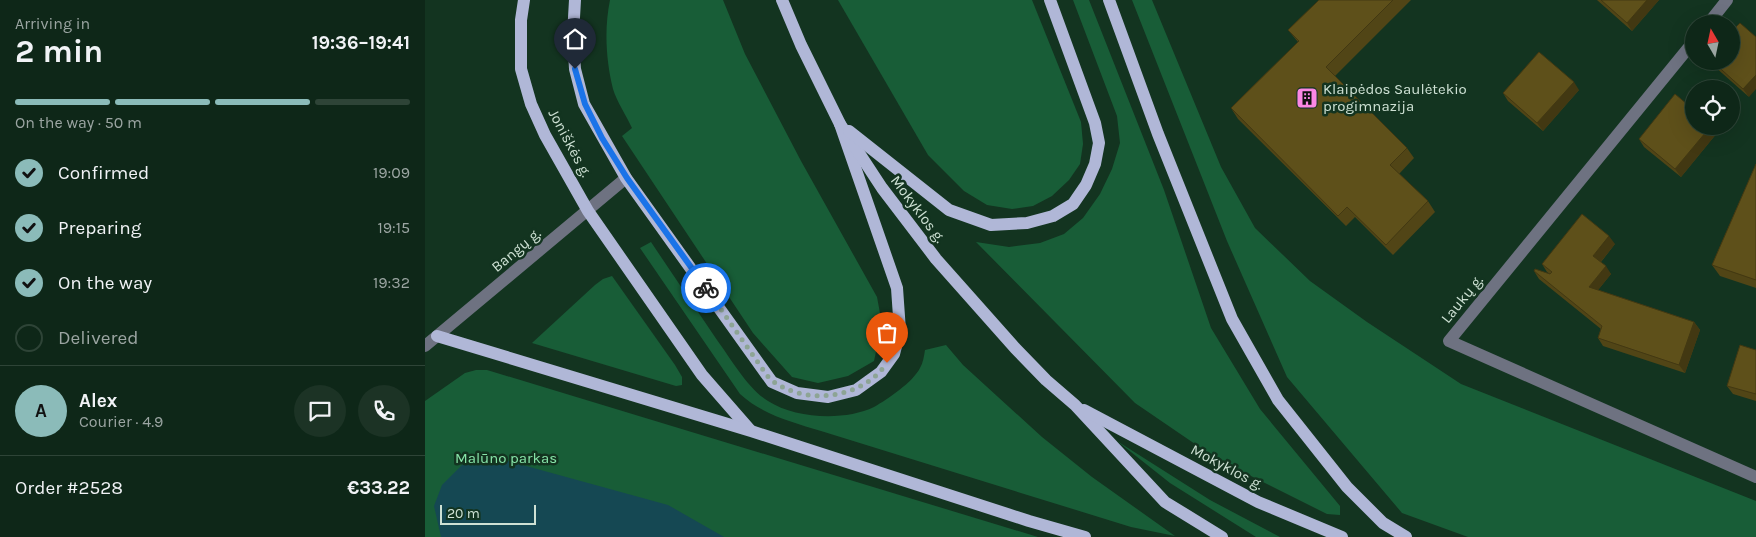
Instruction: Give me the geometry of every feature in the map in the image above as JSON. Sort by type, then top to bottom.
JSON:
[{"type":"main road","name":"Joniškės g.","points":[[523,0],[521,68],[531,104],[557,156],[588,211],[702,375],[751,431]]},
{"type":"main road","name":"Joniškės g.","points":[[575,0],[573,36],[575,69],[585,104],[627,178],[772,382],[797,393],[828,397],[856,390],[881,372],[894,354],[900,331],[897,288],[840,124]]},
{"type":"main road","name":"Mokyklos g.","points":[[782,0],[801,45],[840,124],[882,188],[936,259],[1015,348],[1046,380],[1075,405],[1165,502],[1222,537]]},
{"type":"main road","points":[[840,124],[949,210],[991,225],[1027,223],[1053,216],[1073,204],[1086,185],[1095,164],[1099,143],[1095,123],[1050,0]]},
{"type":"main road","points":[[1109,0],[1158,134],[1232,319],[1278,400],[1347,487],[1383,523],[1406,537]]},
{"type":"main road","points":[[437,336],[751,431],[1029,521],[1085,537]]},
{"type":"main road","name":"Mokyklos g.","points":[[1075,405],[1258,502],[1342,537]]},
{"type":"street","points":[[1715,15],[1727,0]]},
{"type":"street","name":"Laukų g.","points":[[1685,52],[1449,341],[1756,477]]},
{"type":"street","name":"Bangų g.","points":[[425,346],[627,178]]},
{"type":"green space","points":[[610,0],[723,0],[745,54],[801,161],[877,297],[882,324],[874,361],[848,376],[818,383],[792,377],[753,333],[622,136],[632,128],[613,89],[607,56],[606,34]]},
{"type":"green space","points":[[838,0],[1032,0],[1081,122],[1083,144],[1080,164],[1069,180],[1052,196],[1033,206],[1012,209],[987,205],[964,191],[928,155]]},
{"type":"green space","points":[[1073,0],[1089,0],[1164,190],[1211,328],[1260,409],[1340,506],[1340,515],[1327,514],[1217,459],[1135,403],[976,242],[1009,247],[1040,243],[1064,234],[1083,218],[1100,194],[1112,169],[1120,143],[1117,116]]},
{"type":"green space","points":[[1132,0],[1152,0],[1221,167],[1255,228],[1310,281],[1367,322],[1461,384],[1756,501],[1756,537],[1468,537],[1402,513],[1287,377],[1227,241]]},
{"type":"green space","points":[[651,242],[740,373],[768,401],[792,412],[821,416],[862,412],[886,400],[912,379],[921,366],[925,350],[946,345],[963,365],[1042,437],[1092,477],[1175,536],[1131,527],[768,413],[740,394],[640,248]]},
{"type":"green space","points":[[612,276],[675,365],[682,377],[682,385],[676,386],[532,343],[595,285],[603,279]]},
{"type":"green space","name":"Malūno parkas","points":[[487,370],[1038,537],[425,537],[425,401],[465,373]]},
{"type":"green space","points":[[1117,441],[1210,500],[1280,537],[1256,537],[1170,483]]},
{"type":"water","points":[[497,458],[668,505],[724,537],[441,537],[434,506],[442,485],[465,462]]},
{"type":"building","name":"Klaipėdos Saulėtekio progimnazija","points":[[1319,0],[1393,0],[1326,67],[1407,148],[1390,165],[1428,201],[1386,245],[1347,207],[1338,216],[1231,108],[1299,41],[1288,30]]},
{"type":"building","points":[[1601,0],[1647,0],[1627,23]]},
{"type":"building","points":[[1740,23],[1756,37],[1756,75],[1743,89],[1740,86],[1740,80],[1733,80],[1722,70],[1740,70]]},
{"type":"building","points":[[1539,52],[1574,82],[1537,123],[1503,93]]},
{"type":"building","points":[[1675,94],[1685,102],[1685,135],[1703,135],[1675,169],[1639,139]]},
{"type":"building","points":[[1756,164],[1756,280],[1712,265]]},
{"type":"building","points":[[1582,214],[1609,236],[1593,256],[1606,266],[1589,287],[1694,322],[1679,365],[1598,338],[1602,326],[1534,271],[1535,269],[1550,274],[1552,272],[1542,264]]},
{"type":"building","points":[[1740,345],[1756,350],[1756,394],[1727,386]]},
{"type":"way so far","points":[[706,288],[772,382],[797,393],[828,397],[856,390],[881,372],[887,363]]},
{"type":"place","name":"Klaipėdos Saulėtekio progimnazija","points":[[1307,98]]},
{"type":"route","points":[[575,69],[585,104],[602,138],[627,178],[706,288]]}]
